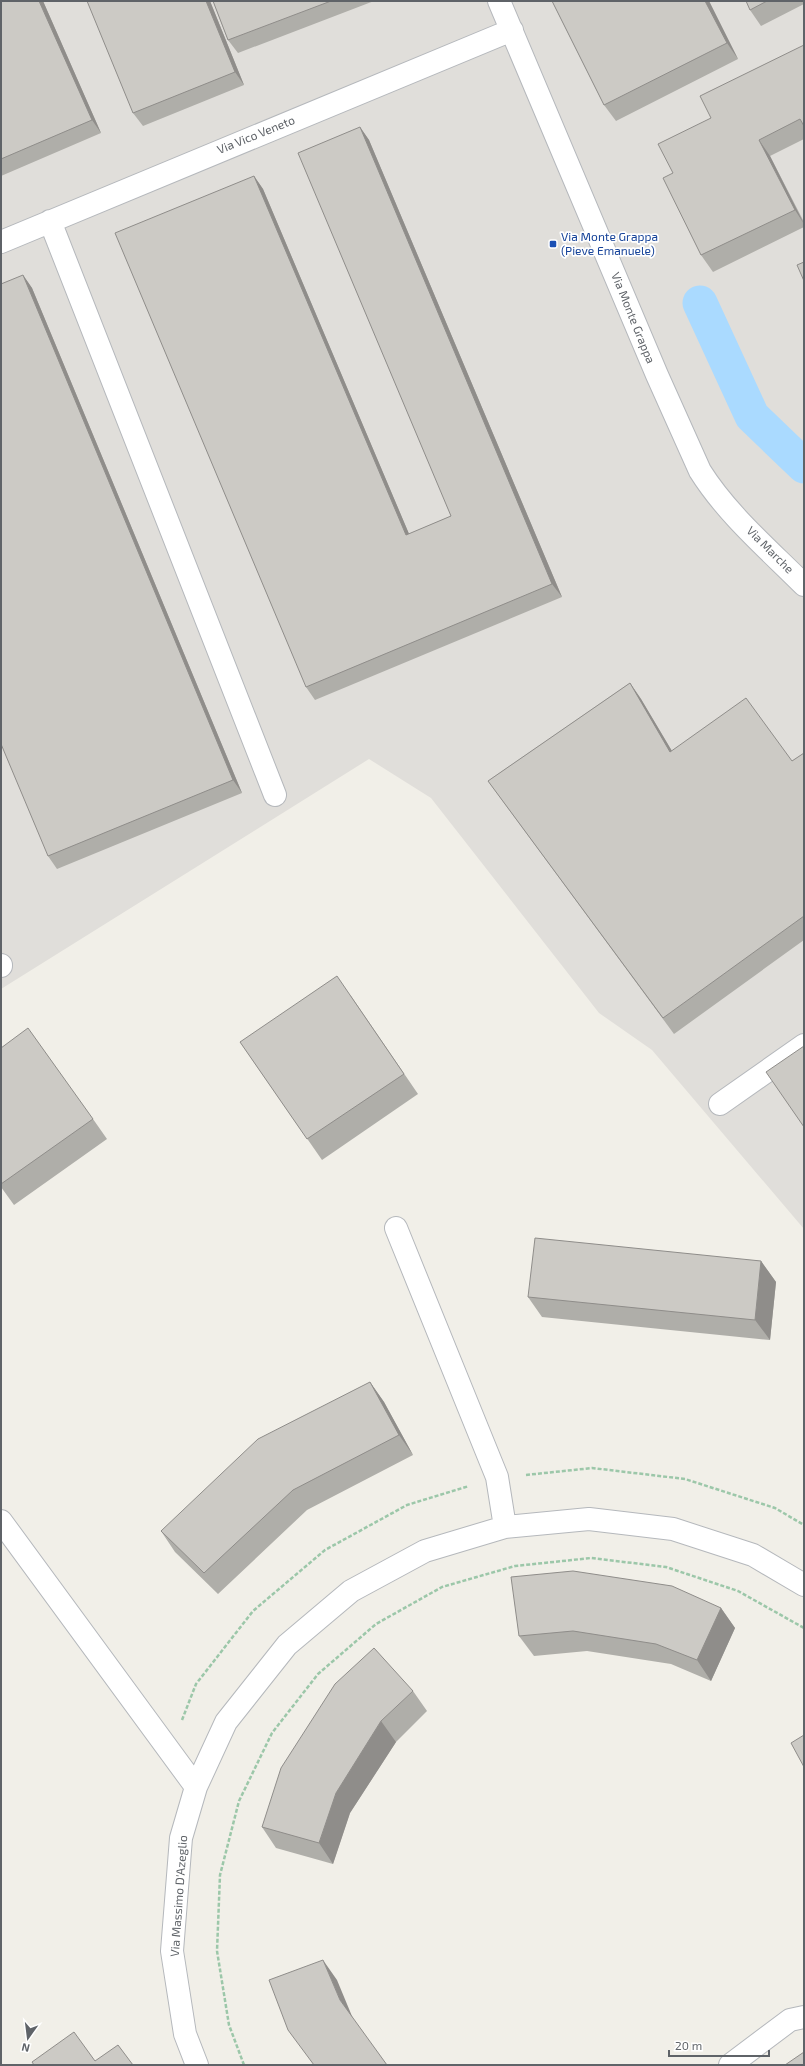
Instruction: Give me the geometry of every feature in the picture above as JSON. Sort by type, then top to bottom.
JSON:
[{"type":"street","name":"Via Monte Grappa","points":[[499,1],[691,453],[708,485],[735,516]]},
{"type":"street","name":"Via Vico Veneto","points":[[1,242],[512,30]]},
{"type":"street","points":[[50,221],[275,795]]},
{"type":"street","name":"Via Marche","points":[[735,516],[804,585]]},
{"type":"street","points":[[720,1104],[804,1045]]},
{"type":"street","points":[[396,1228],[497,1477],[505,1527]]},
{"type":"street","name":"Via Massimo D'Azeglio","points":[[197,2065],[185,2034],[172,1951],[181,1838],[196,1787],[226,1722],[287,1645],[351,1591],[425,1550],[505,1527],[589,1519],[673,1528],[753,1555],[804,1584]]},
{"type":"street","points":[[1,1521],[196,1787]]},
{"type":"street","points":[[730,2065],[790,2020],[804,2017]]},
{"type":"path","points":[[244,2065],[229,2025],[217,1950],[220,1875],[239,1801],[276,1727],[318,1674],[376,1624],[442,1588],[515,1566],[591,1558],[666,1567],[738,1590],[804,1628]]},
{"type":"shaded area","points":[[1,1],[804,1],[804,1229],[652,1050],[599,1013],[431,798],[369,759],[1,989]]},
{"type":"building","points":[[1,1],[39,1],[92,120],[1,159]]},
{"type":"building","points":[[87,1],[206,1],[235,72],[133,113]]},
{"type":"building","points":[[213,1],[331,1],[228,40]]},
{"type":"building","points":[[552,1],[705,1],[727,43],[604,105]]},
{"type":"building","points":[[746,1],[767,1],[750,10]]},
{"type":"building","points":[[804,45],[804,126],[800,119],[759,140],[795,210],[701,255],[663,178],[673,173],[658,144],[711,118],[700,96]]},
{"type":"building","points":[[360,127],[552,584],[306,687],[115,233],[254,176],[406,535],[451,516],[298,153]]},
{"type":"building","points":[[804,262],[804,281],[797,265]]},
{"type":"building","points":[[23,275],[233,780],[48,856],[1,744],[1,284]]},
{"type":"building","points":[[630,683],[670,752],[746,698],[792,761],[804,753],[804,916],[663,1018],[488,781]]},
{"type":"building","points":[[337,976],[404,1074],[307,1139],[240,1042]]},
{"type":"building","points":[[28,1028],[93,1119],[1,1184],[1,1048]]},
{"type":"building","points":[[804,1046],[804,1127],[766,1072]]},
{"type":"building","points":[[535,1238],[761,1261],[755,1320],[528,1297]]},
{"type":"building","points":[[370,1382],[399,1435],[293,1490],[204,1573],[161,1531],[258,1439]]},
{"type":"building","points":[[573,1571],[672,1586],[721,1608],[697,1660],[656,1644],[573,1631],[519,1636],[511,1577]]},
{"type":"building","points":[[374,1648],[413,1691],[381,1721],[336,1793],[319,1843],[262,1827],[281,1768],[335,1684]]},
{"type":"building","points":[[804,1735],[804,1767],[791,1743]]},
{"type":"building","points":[[323,1960],[340,2000],[387,2065],[314,2065],[288,2030],[269,1980]]},
{"type":"building","points":[[74,2032],[95,2061],[118,2045],[133,2065],[34,2065],[32,2062]]},
{"type":"building","points":[[804,2052],[804,2065],[785,2065]]},
{"type":"waterway","points":[[700,303],[752,416],[804,466]]},
{"type":"place","name":"Via Monte Grappa (Pieve Emanuele)","points":[[553,244]]}]
